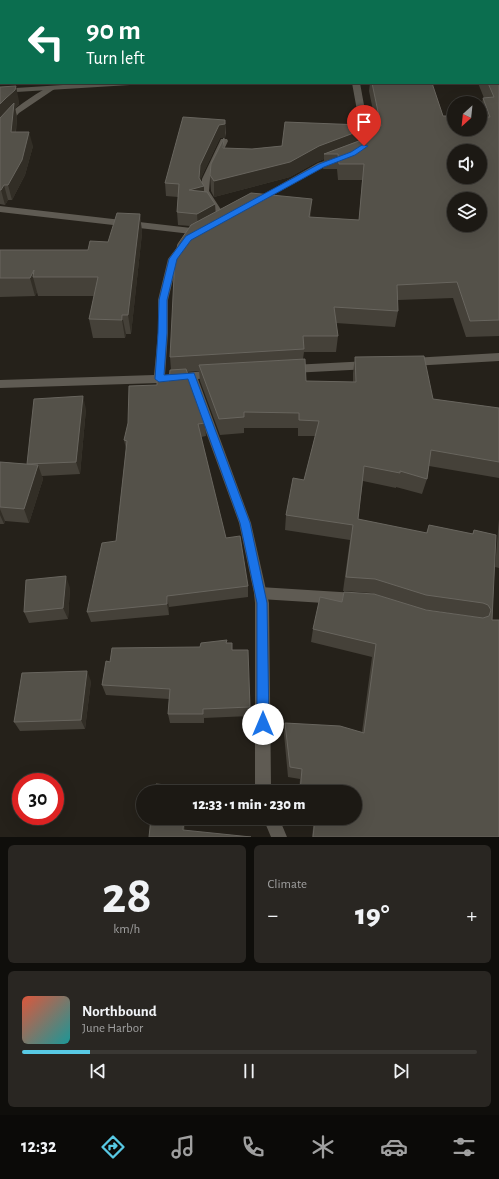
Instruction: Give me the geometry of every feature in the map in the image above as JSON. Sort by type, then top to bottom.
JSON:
[{"type":"street","points":[[0,91],[104,84]]},
{"type":"street","points":[[243,208],[321,165],[350,154],[364,146],[366,138],[356,84]]},
{"type":"street","points":[[0,130],[6,121],[20,109],[52,88]]},
{"type":"street","points":[[223,219],[205,191],[206,179],[224,141]]},
{"type":"street","points":[[0,209],[203,230],[188,238],[173,259],[163,300],[159,379]]},
{"type":"street","points":[[404,362],[499,357]]},
{"type":"street","points":[[278,370],[381,364]]},
{"type":"street","points":[[0,384],[159,379],[223,374]]},
{"type":"street","points":[[191,376],[245,523],[262,603],[263,785]]},
{"type":"street","points":[[260,593],[371,600]]},
{"type":"street","points":[[274,825],[279,837]]},
{"type":"building","points":[[372,84],[432,84],[443,116],[447,116],[447,136],[487,136],[487,117],[490,117],[487,109],[487,98],[494,97],[488,84],[499,84],[499,320],[470,321],[457,282],[397,285],[398,311],[334,307],[338,336],[303,336],[304,349],[170,357],[175,256],[178,244],[191,225],[251,193],[312,199],[309,217],[359,220],[364,164],[339,164],[338,154],[324,154],[359,141],[370,134],[373,125],[381,126]]},
{"type":"building","points":[[16,86],[15,90],[0,104],[0,87]]},
{"type":"building","points":[[14,103],[11,132],[29,132],[22,160],[8,185],[4,185],[0,190],[0,118]]},
{"type":"building","points":[[183,117],[225,120],[225,124],[219,125],[200,165],[199,178],[204,186],[189,190],[207,192],[215,204],[197,214],[177,212],[179,184],[165,183]]},
{"type":"building","points":[[285,122],[362,125],[361,129],[319,146],[290,162],[214,181],[210,175],[211,164],[224,138],[223,148],[252,149],[282,146]]},
{"type":"building","points":[[117,213],[140,214],[128,315],[122,315],[122,320],[89,319],[98,277],[33,277],[34,270],[30,278],[0,278],[0,250],[88,250],[90,241],[108,242]]},
{"type":"building","points":[[424,356],[433,399],[499,408],[499,462],[431,450],[427,479],[400,471],[400,473],[364,466],[358,519],[427,533],[429,525],[473,534],[474,530],[496,535],[492,620],[499,620],[499,837],[313,837],[314,825],[362,825],[362,785],[301,785],[302,769],[290,767],[285,723],[340,726],[364,733],[376,644],[313,629],[320,597],[342,602],[344,592],[374,594],[426,610],[483,618],[489,616],[491,610],[488,605],[483,603],[426,595],[375,579],[346,577],[353,525],[286,515],[293,478],[304,480],[319,421],[299,420],[299,413],[244,412],[244,417],[219,419],[199,365],[305,359],[306,381],[356,382],[355,357]]},
{"type":"building","points":[[186,369],[205,423],[198,424],[226,538],[240,536],[248,586],[167,596],[167,604],[87,612],[102,543],[116,541],[127,441],[124,440],[128,423],[129,386],[157,385],[157,381],[169,381],[170,370]]},
{"type":"building","points":[[83,396],[76,462],[27,464],[34,399]]},
{"type":"building","points":[[0,462],[38,465],[24,509],[0,507]]},
{"type":"building","points":[[66,576],[63,608],[24,612],[26,580]]},
{"type":"building","points":[[227,640],[226,643],[232,643],[232,650],[248,650],[250,707],[203,709],[203,714],[168,714],[170,689],[102,685],[106,661],[110,662],[112,648],[200,647],[201,643]]},
{"type":"building","points":[[87,671],[81,720],[14,722],[22,673]]},
{"type":"building","points":[[150,825],[183,825],[183,830],[251,837],[149,837]]},
{"type":"route","points":[[263,724],[262,603],[245,523],[191,376],[159,379],[163,300],[173,259],[188,238],[321,165],[353,153],[364,146]]}]
